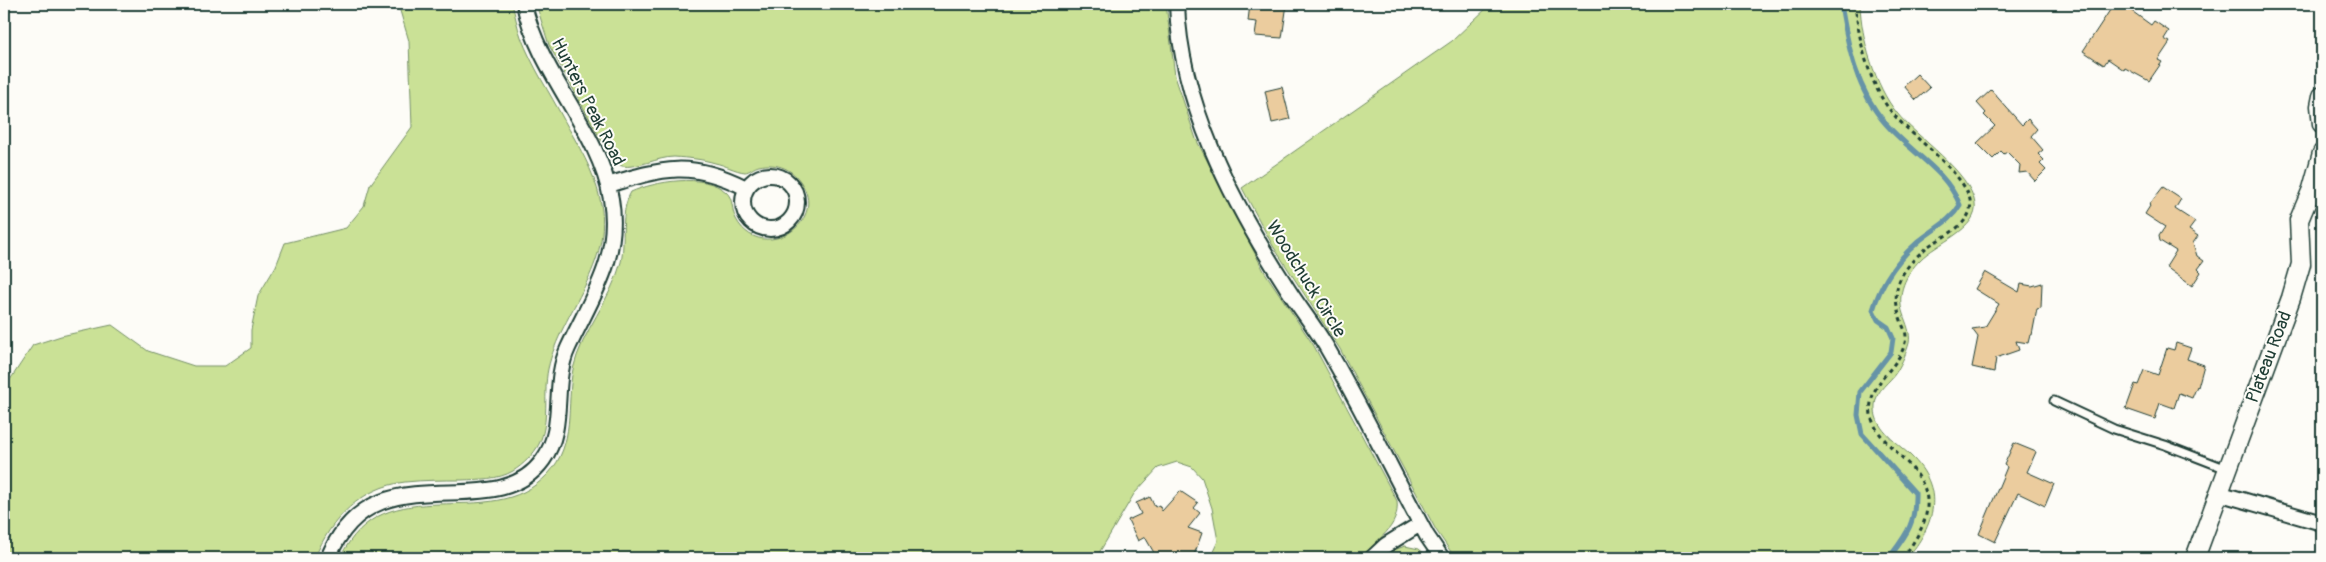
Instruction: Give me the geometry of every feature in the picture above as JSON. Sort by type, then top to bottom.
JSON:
[{"type":"street","name":"Hunters Peak Road","points":[[328,558],[339,535],[350,522],[383,500],[399,495],[502,487],[519,482],[542,462],[553,444],[557,423],[557,390],[563,358],[608,263],[614,221],[608,185],[596,154],[547,64],[534,35],[524,4]]},
{"type":"street","name":"Woodchuck Circle","points":[[1177,4],[1181,45],[1188,80],[1200,120],[1218,161],[1272,264],[1326,346],[1420,524],[1442,558]]},
{"type":"street","points":[[2322,96],[2320,106],[2322,124]]},
{"type":"street","name":"Plateau Road","points":[[2195,558],[2291,298],[2301,264],[2299,220],[2312,189],[2322,153]]},
{"type":"street","points":[[608,185],[678,168],[714,173],[746,188]]},
{"type":"street","points":[[764,175],[775,175],[786,179],[794,188],[797,199],[796,210],[791,220],[782,227],[770,230],[759,227],[749,221],[744,211],[742,199],[746,188],[753,180],[764,175]]},
{"type":"street","points":[[2218,494],[2322,523]]},
{"type":"street","points":[[1372,558],[1386,545],[1420,524]]},
{"type":"lane","points":[[2054,401],[2114,429],[2165,445],[2227,469]]},
{"type":"path","points":[[1854,4],[1862,46],[1887,107],[1950,170],[1964,187],[1970,199],[1971,210],[1966,219],[1917,257],[1904,272],[1897,287],[1895,300],[1906,333],[1904,347],[1898,361],[1873,394],[1870,411],[1874,427],[1917,471],[1925,487],[1928,507],[1922,526],[1903,558]]},
{"type":"green space","points":[[398,4],[512,4],[525,48],[594,178],[600,199],[603,223],[600,245],[594,266],[555,347],[548,369],[544,426],[539,444],[534,452],[517,469],[495,478],[405,482],[389,485],[375,491],[350,507],[339,518],[329,530],[315,558],[4,558],[4,389],[33,345],[61,336],[112,325],[148,351],[194,366],[225,366],[251,348],[251,330],[258,296],[276,266],[285,243],[346,228],[364,206],[370,185],[412,127],[409,41]]},
{"type":"green space","points":[[536,4],[1166,4],[1175,76],[1196,139],[1264,271],[1314,346],[1397,501],[1397,511],[1391,526],[1362,558],[1210,558],[1218,541],[1212,508],[1202,478],[1192,467],[1177,462],[1158,468],[1134,494],[1096,558],[340,558],[360,530],[384,514],[410,506],[497,500],[524,492],[548,474],[563,450],[568,424],[573,369],[577,355],[611,289],[621,262],[625,209],[631,192],[665,182],[679,181],[705,182],[717,186],[729,195],[736,219],[747,232],[760,238],[774,239],[787,234],[798,225],[806,214],[808,200],[803,186],[790,171],[778,166],[759,166],[745,172],[705,161],[674,157],[628,166],[616,163],[608,152],[549,45]]},
{"type":"green space","points":[[1491,4],[1860,4],[1866,46],[1876,76],[1889,102],[1906,122],[1954,167],[1971,192],[1975,204],[1974,213],[1964,228],[1927,254],[1910,272],[1904,285],[1901,299],[1901,307],[1909,332],[1909,343],[1899,368],[1876,399],[1875,413],[1881,427],[1921,468],[1929,481],[1932,494],[1930,520],[1917,545],[1907,558],[1456,558],[1453,555],[1436,530],[1340,349],[1273,246],[1242,188],[1452,41]]},
{"type":"green space","points":[[1405,546],[1419,549],[1429,558],[1386,558],[1394,550]]},
{"type":"building","points":[[1250,4],[1287,4],[1282,38],[1255,36],[1257,22],[1248,21]]},
{"type":"building","points":[[2114,4],[2122,4],[2151,25],[2154,21],[2169,31],[2164,39],[2170,42],[2158,60],[2162,62],[2149,81],[2125,68],[2124,70],[2108,59],[2104,65],[2083,51]]},
{"type":"building","points":[[1917,74],[1930,88],[1916,100],[1904,86]]},
{"type":"building","points":[[1282,87],[1290,119],[1272,123],[1265,91]]},
{"type":"building","points":[[1991,90],[2022,125],[2028,119],[2037,129],[2031,136],[2043,150],[2038,154],[2044,160],[2040,164],[2046,170],[2035,181],[2027,172],[2019,173],[2020,165],[2007,152],[2004,154],[2001,151],[1993,159],[1977,143],[1995,126],[1984,115],[1986,113],[1977,103]]},
{"type":"building","points":[[2163,187],[2181,199],[2175,209],[2195,222],[2189,230],[2198,236],[2193,243],[2197,256],[2204,261],[2198,269],[2201,272],[2192,286],[2166,267],[2176,251],[2160,241],[2159,236],[2165,227],[2145,214],[2149,205]]},
{"type":"building","points":[[1985,272],[2019,292],[2021,284],[2032,286],[2042,283],[2041,308],[2037,309],[2032,335],[2030,335],[2028,343],[2016,341],[2019,350],[1996,358],[1994,372],[1972,367],[1978,337],[1972,329],[1985,327],[1999,304],[1975,289]]},
{"type":"building","points":[[2176,343],[2191,348],[2187,359],[2204,365],[2198,387],[2192,398],[2179,393],[2174,408],[2160,403],[2155,419],[2126,409],[2135,384],[2138,385],[2144,370],[2158,375],[2167,348],[2174,350]]},
{"type":"building","points":[[2014,443],[2036,452],[2027,472],[2054,484],[2045,506],[2018,493],[1995,542],[1979,534],[2007,467],[2004,465]]},
{"type":"building","points":[[1180,491],[1198,503],[1194,508],[1200,513],[1188,528],[1202,533],[1193,558],[1157,558],[1145,537],[1138,541],[1128,520],[1141,514],[1136,503],[1150,497],[1155,507],[1159,505],[1162,511]]},
{"type":"waterway","points":[[1841,4],[1850,52],[1867,97],[1886,124],[1946,181],[1960,205],[1951,216],[1919,241],[1897,264],[1881,290],[1873,310],[1878,320],[1888,327],[1893,338],[1891,352],[1860,392],[1858,415],[1862,434],[1915,493],[1912,521],[1889,558]]}]
